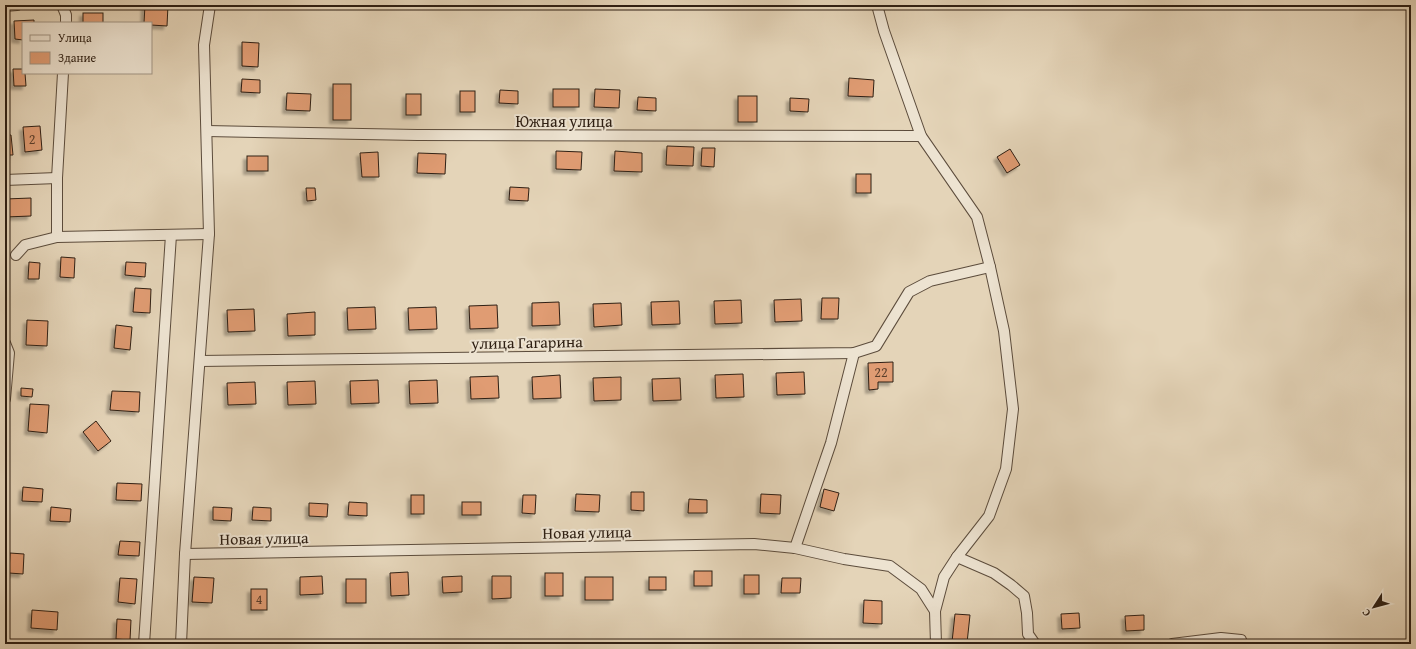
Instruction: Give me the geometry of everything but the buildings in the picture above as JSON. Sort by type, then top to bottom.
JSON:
[{"type":"street","points":[[5,6],[17,5]]},
{"type":"street","points":[[62,5],[66,14],[66,22]]},
{"type":"street","points":[[181,644],[209,234],[204,45],[210,5]]},
{"type":"street","points":[[877,5],[884,31],[921,136],[977,217],[1004,331],[1013,409],[1006,469],[989,516],[957,557],[944,577],[936,611],[936,644]]},
{"type":"street","points":[[57,237],[57,178],[63,74]]},
{"type":"street","name":"Южная улица","points":[[207,131],[417,136],[921,136]]},
{"type":"street","points":[[5,180],[57,178]]},
{"type":"street","points":[[144,644],[171,234]]},
{"type":"street","points":[[16,255],[25,245],[57,237],[209,234]]},
{"type":"street","name":"улица Гагарина","points":[[200,361],[854,354],[876,346],[909,292],[930,281],[990,267]]},
{"type":"street","points":[[5,343],[9,352],[5,399]]},
{"type":"street","points":[[795,548],[832,443],[854,354]]},
{"type":"street","name":"Новая улица","points":[[186,554],[754,544],[795,548],[844,559],[890,566],[921,589],[936,611]]},
{"type":"street","points":[[957,557],[994,573],[1024,596],[1027,613],[1028,634],[1035,644]]},
{"type":"street","points":[[1172,644],[1220,638],[1241,640],[1242,644]]}]
